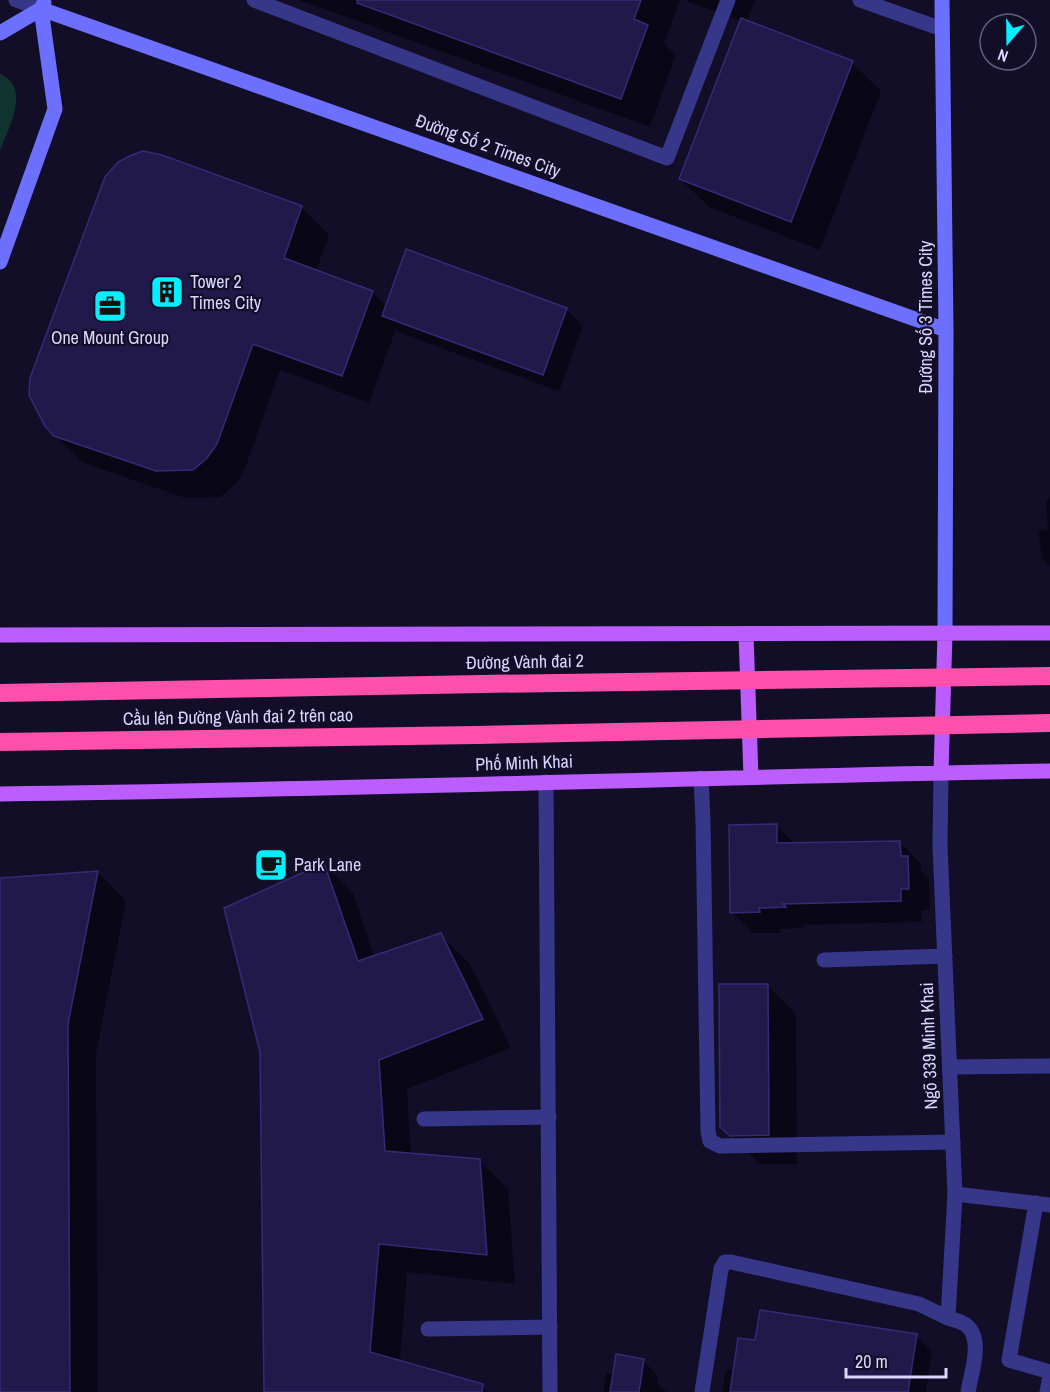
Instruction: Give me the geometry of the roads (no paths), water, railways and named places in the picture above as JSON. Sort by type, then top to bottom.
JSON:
[{"type":"highway","name":"Đường Vành đai 2","points":[[0,693],[1050,676]]},
{"type":"highway","name":"Cầu lên Đường Vành đai 2 trên cao","points":[[0,742],[1050,723]]},
{"type":"main road","points":[[941,772],[945,633]]},
{"type":"main road","points":[[0,635],[1050,633]]},
{"type":"main road","points":[[746,634],[751,777]]},
{"type":"main road","name":"Phố Minh Khai","points":[[0,794],[1050,771]]},
{"type":"street","name":"Đường Số 2 Times City","points":[[16,0],[43,4],[946,330]]},
{"type":"street","points":[[254,0],[667,158],[728,0]]},
{"type":"street","points":[[860,0],[942,29]]},
{"type":"street","name":"Đường Số 3 Times City","points":[[942,0],[946,330],[945,633]]},
{"type":"street","points":[[0,33],[43,4],[55,109],[0,262]]},
{"type":"street","name":"Ngõ 339 Minh Khai","points":[[941,772],[940,846],[955,1194],[948,1318]]},
{"type":"street","points":[[701,778],[710,1141],[720,1146],[952,1142]]},
{"type":"street","points":[[546,782],[550,1392]]},
{"type":"street","points":[[824,960],[945,956]]},
{"type":"street","points":[[950,1067],[1050,1066]]},
{"type":"street","points":[[424,1119],[549,1117]]},
{"type":"street","points":[[955,1194],[1043,1204],[1009,1360],[1050,1374],[1047,1392]]},
{"type":"street","points":[[702,1392],[721,1269],[725,1262],[919,1304],[948,1318],[965,1323],[974,1333],[976,1348],[968,1392]]},
{"type":"street","points":[[428,1329],[550,1327]]},
{"type":"place","name":"Tower 2 Times City","points":[[167,292]]},
{"type":"place","name":"One Mount Group","points":[[110,306]]},
{"type":"place","name":"Park Lane","points":[[271,865]]}]
